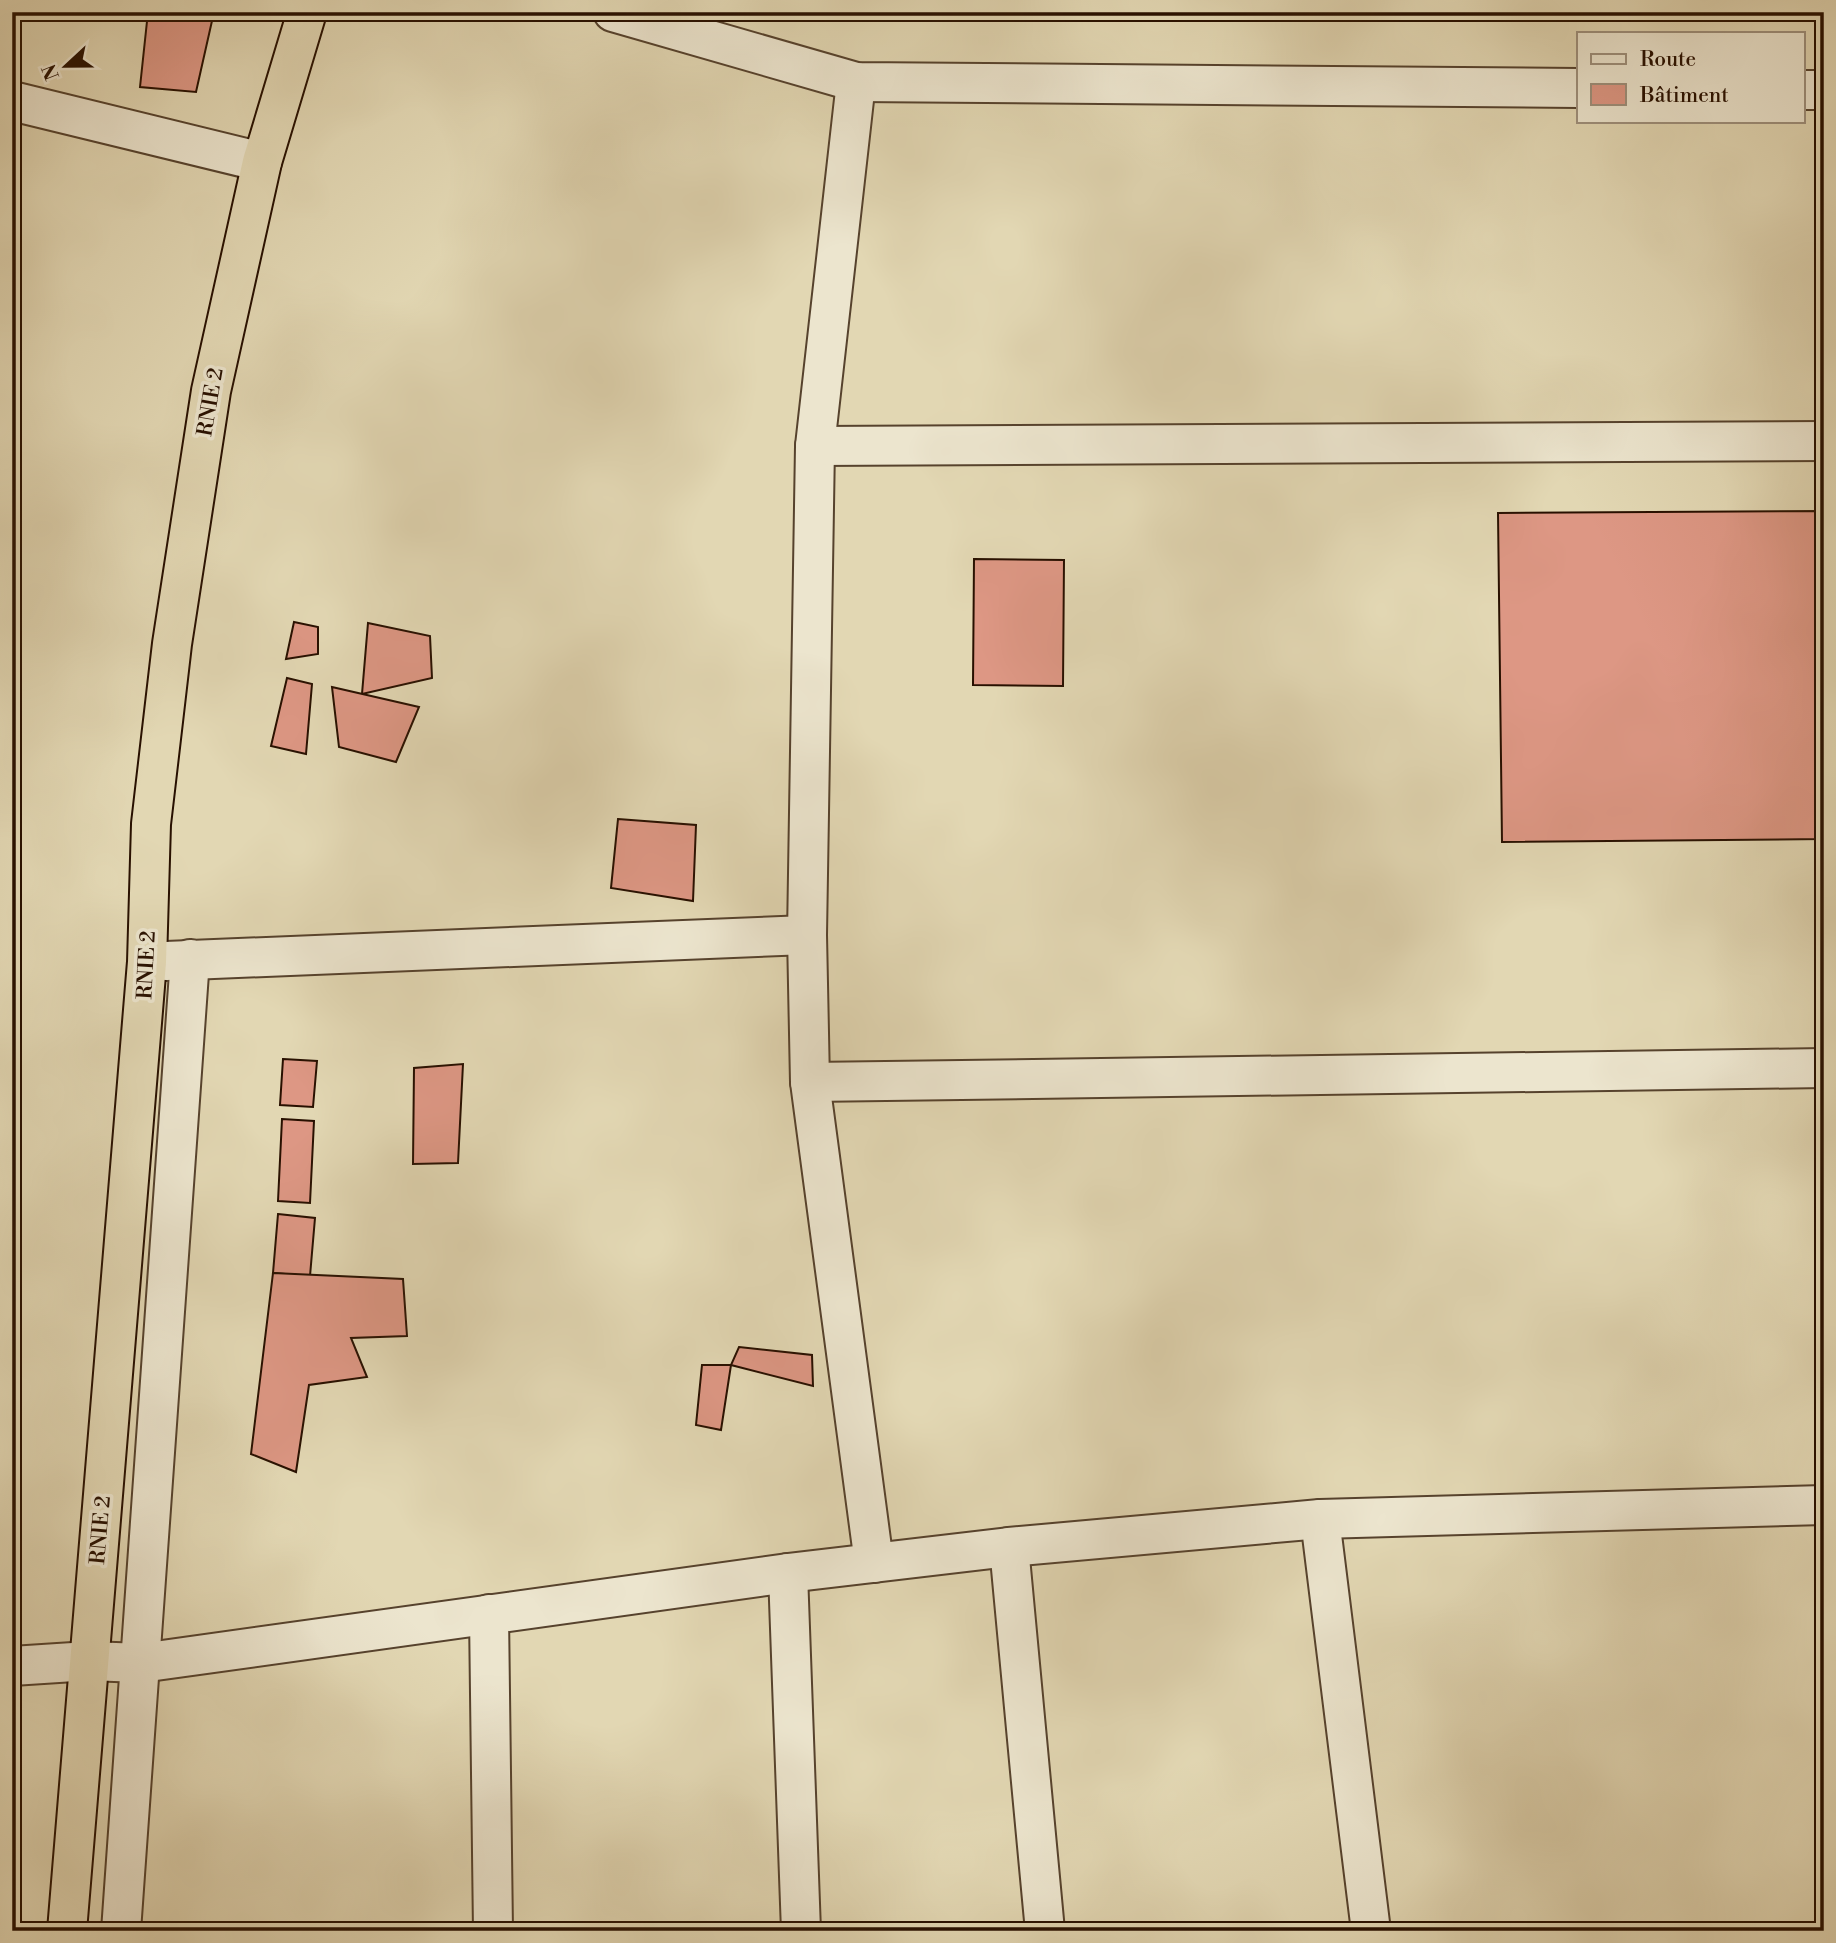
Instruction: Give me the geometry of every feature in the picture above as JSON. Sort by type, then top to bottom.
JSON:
[{"type":"highway","name":"RNIE 2","points":[[67,1931],[147,962],[151,824],[172,644],[211,391],[262,162],[307,12]]},
{"type":"street","points":[[613,12],[856,82],[1577,88]]},
{"type":"street","points":[[856,82],[815,446],[807,935],[810,1082],[874,1563]]},
{"type":"street","points":[[1804,90],[1824,90]]},
{"type":"street","points":[[12,101],[262,162]]},
{"type":"street","points":[[815,446],[1824,441]]},
{"type":"street","points":[[147,962],[807,935]]},
{"type":"street","points":[[121,1931],[190,959]]},
{"type":"street","points":[[810,1082],[1824,1068]]},
{"type":"street","points":[[12,1666],[89,1661],[141,1663],[788,1573],[1009,1547],[1320,1519],[1824,1505]]},
{"type":"street","points":[[1320,1519],[1371,1931]]},
{"type":"street","points":[[1009,1547],[1045,1931]]},
{"type":"street","points":[[788,1573],[801,1931]]},
{"type":"street","points":[[489,1614],[493,1931]]},
{"type":"building","points":[[148,12],[214,12],[196,92],[140,87]]},
{"type":"building","points":[[1824,511],[1824,839],[1502,842],[1498,513]]},
{"type":"building","points":[[974,559],[1064,560],[1063,686],[973,685]]},
{"type":"building","points":[[294,622],[318,627],[318,654],[286,659]]},
{"type":"building","points":[[368,623],[430,636],[432,678],[362,694]]},
{"type":"building","points":[[287,678],[312,684],[306,754],[271,746]]},
{"type":"building","points":[[332,687],[419,707],[396,762],[339,747]]},
{"type":"building","points":[[618,819],[696,825],[693,901],[611,888]]},
{"type":"building","points":[[283,1059],[317,1061],[313,1107],[280,1105]]},
{"type":"building","points":[[463,1064],[458,1163],[413,1164],[414,1068]]},
{"type":"building","points":[[282,1119],[314,1121],[310,1203],[278,1201]]},
{"type":"building","points":[[278,1214],[315,1218],[310,1276],[273,1273]]},
{"type":"building","points":[[273,1273],[403,1279],[407,1336],[351,1338],[367,1377],[309,1385],[296,1472],[251,1454]]},
{"type":"building","points":[[739,1347],[812,1355],[813,1386],[731,1365]]},
{"type":"building","points":[[702,1365],[731,1365],[721,1430],[696,1425]]}]
